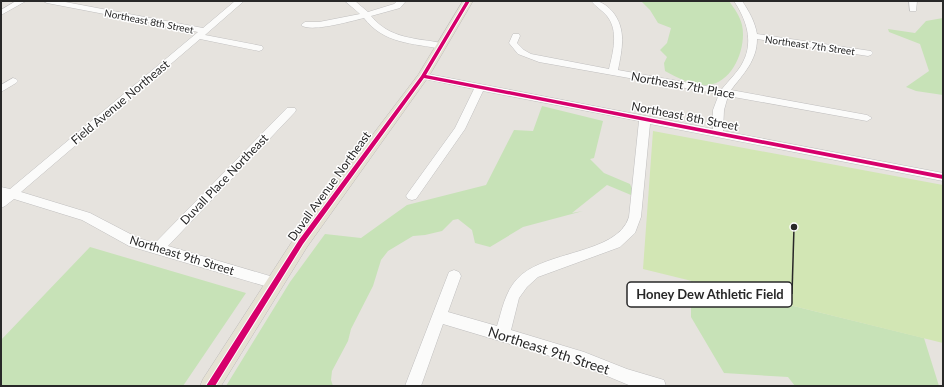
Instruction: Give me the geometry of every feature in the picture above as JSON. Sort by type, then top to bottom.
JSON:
[{"type":"main road","name":"Duvall Avenue Northeast","points":[[210,386],[301,242],[423,76],[468,1]]},
{"type":"street","points":[[1,13],[22,1]]},
{"type":"street","name":"Northeast 8th Street","points":[[47,1],[259,48]]},
{"type":"street","name":"Field Avenue Northeast","points":[[1,203],[6,192],[240,1]]},
{"type":"street","points":[[349,1],[367,15],[376,28],[385,33],[397,37],[442,46]]},
{"type":"street","points":[[305,25],[318,25],[367,15],[397,6],[402,1]]},
{"type":"street","points":[[595,1],[606,10],[618,28],[619,37],[612,73]]},
{"type":"street","points":[[718,134],[719,104],[725,92],[748,62],[752,50],[753,36],[750,20],[745,9],[738,1]]},
{"type":"street","name":"Northeast 7th Place","points":[[516,36],[513,43],[516,49],[525,55],[539,59],[867,118]]},
{"type":"street","name":"Northeast 7th Street","points":[[753,36],[868,53]]},
{"type":"street","name":"Northeast 8th Street","points":[[423,76],[943,177]]},
{"type":"street","points":[[1,89],[13,81]]},
{"type":"street","points":[[412,196],[460,129],[480,87]]},
{"type":"street","name":"Duvall Place Northeast","points":[[158,248],[291,110]]},
{"type":"street","points":[[502,334],[513,296],[522,283],[533,273],[615,243],[625,236],[631,229],[635,217],[645,119]]},
{"type":"street","name":"Northeast 9th Street","points":[[6,192],[86,216],[134,242],[275,283]]},
{"type":"street","points":[[413,386],[454,276]]},
{"type":"street","name":"Northeast 9th Street","points":[[439,316],[584,359],[627,377],[658,386]]},
{"type":"green space","points":[[641,1],[729,1],[740,18],[743,34],[740,53],[731,71],[725,78],[717,83],[702,85],[680,79],[665,71],[664,63],[667,57],[660,50],[667,43],[671,28],[658,23],[650,10]]},
{"type":"green space","points":[[943,18],[943,95],[916,91],[906,87],[929,71],[920,44],[889,32],[888,29],[915,33],[926,21]]},
{"type":"green space","points":[[542,106],[603,121],[594,158],[590,159],[604,173],[630,184],[632,189],[631,195],[607,185],[572,213],[583,211],[523,227],[490,247],[475,243],[472,230],[458,219],[453,220],[442,231],[413,236],[388,251],[381,260],[373,286],[351,329],[348,341],[332,371],[331,380],[333,386],[226,386],[290,282],[325,234],[361,238],[407,205],[486,185],[514,130],[533,131]]},
{"type":"green space","points":[[653,131],[943,185],[943,343],[643,269]]},
{"type":"green space","points":[[90,247],[246,293],[183,386],[1,386],[1,340]]},
{"type":"green space","points":[[691,281],[924,338],[939,386],[795,386],[788,377],[724,373],[691,317]]},
{"type":"cycle path","points":[[210,386],[301,242],[423,76],[468,1]]},
{"type":"cycle path","points":[[423,76],[943,177]]},
{"type":"place","name":"Honey Dew Athletic Field","points":[[794,227]]}]
